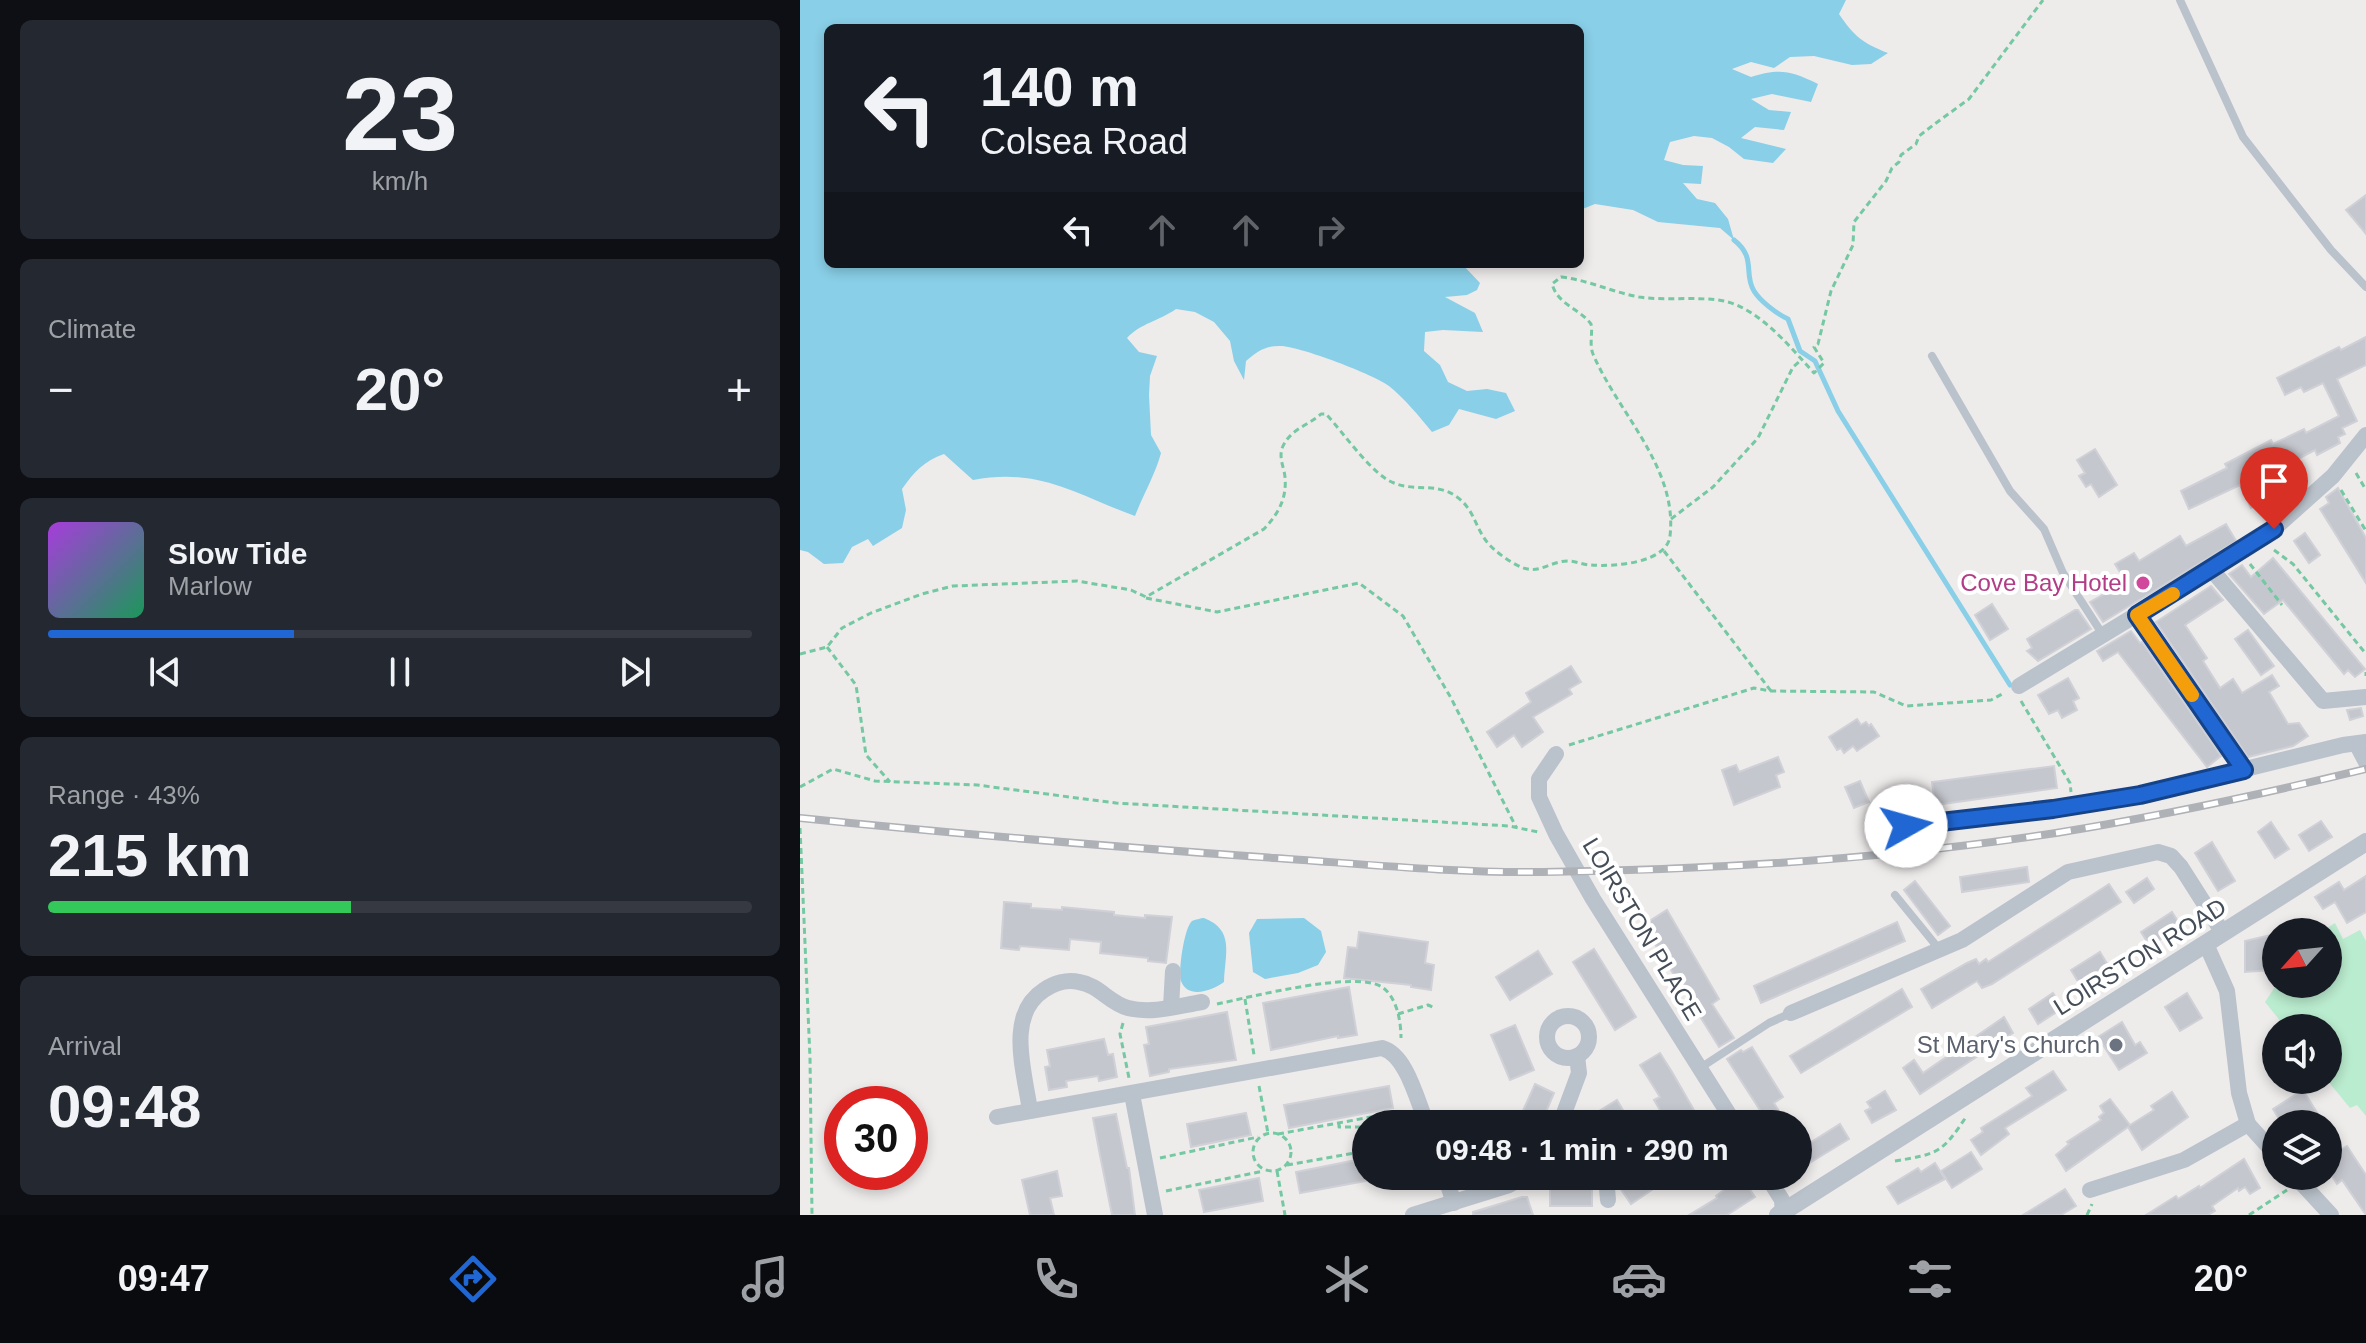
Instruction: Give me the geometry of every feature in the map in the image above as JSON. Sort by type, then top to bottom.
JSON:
[{"type":"street","points":[[2019,686],[2266,536],[2333,476],[2366,435]]},
{"type":"street","points":[[2211,569],[2323,701],[2366,697]]},
{"type":"street","points":[[2137,615],[2244,770]]},
{"type":"street","points":[[1906,826],[2140,795],[2343,745],[2361,743],[2366,762]]},
{"type":"street","name":"LOIRSTON PLACE","points":[[1556,754],[1539,779],[1539,797],[1557,836],[1593,899],[1726,1110]]},
{"type":"street","name":"LOIRSTON ROAD","points":[[1781,1214],[2366,842]]},
{"type":"street","points":[[1791,1013],[1962,940],[2068,872],[2158,852],[2171,856],[2181,867],[2223,933]]},
{"type":"street","points":[[2206,944],[2227,991],[2239,1093],[2248,1124],[2262,1140]]},
{"type":"street","points":[[1171,1007],[1173,971]]},
{"type":"street","points":[[1030,1111],[1020,1034],[1029,1003],[1050,986],[1066,981],[1094,986],[1128,1008],[1151,1011],[1202,1002]]},
{"type":"street","points":[[997,1117],[1382,1048],[1393,1051],[1401,1060],[1421,1110]]},
{"type":"street","points":[[1565,1110],[1579,1073],[1577,1056]]},
{"type":"street","points":[[1132,1094],[1155,1215]]},
{"type":"street","points":[[2090,1190],[2184,1160],[2248,1124]]},
{"type":"street","points":[[1450,1190],[1454,1203]]},
{"type":"street","points":[[1414,1215],[1494,1190]]},
{"type":"street","points":[[1607,1190],[1608,1200]]},
{"type":"street","points":[[1776,1190],[1782,1200],[1781,1214]]},
{"type":"street","points":[[2308,1190],[2331,1215]]},
{"type":"lane","points":[[2180,0],[2243,137],[2331,250],[2366,287]]},
{"type":"lane","points":[[1932,356],[2010,491],[2044,529],[2063,573],[2103,636]]},
{"type":"lane","points":[[1895,895],[1939,949]]},
{"type":"lane","points":[[1700,1069],[1791,1013]]},
{"type":"path","points":[[1146,597],[1264,529],[1279,513],[1283,502],[1285,478],[1281,455],[1284,444],[1303,424],[1321,414],[1326,414],[1391,483],[1410,487],[1438,486],[1456,495],[1474,516],[1487,542],[1521,568],[1537,570],[1566,561],[1589,565],[1634,563],[1663,551],[1668,545],[1670,503],[1656,465],[1592,350],[1591,324],[1559,298],[1552,284],[1556,279],[1573,279],[1640,297],[1724,301],[1764,322],[1814,373],[1824,363],[1814,347],[1818,344],[1831,291],[1853,245],[1854,222],[1886,181],[1901,155],[1916,144],[1919,136],[1969,99],[2043,0]]},
{"type":"path","points":[[1670,520],[1713,487],[1758,438],[1793,367],[1801,360]]},
{"type":"path","points":[[2348,460],[2366,490]]},
{"type":"path","points":[[2333,476],[2366,531]]},
{"type":"path","points":[[2266,536],[2273,550],[2293,564],[2366,654]]},
{"type":"path","points":[[1663,551],[1771,691]]},
{"type":"path","points":[[2240,552],[2282,605]]},
{"type":"path","points":[[800,654],[827,647],[842,628],[871,613],[953,586],[1077,581],[1131,590],[1146,597],[1217,612],[1359,583],[1403,616],[1451,698],[1516,827]]},
{"type":"path","points":[[827,647],[856,685],[866,755],[890,782]]},
{"type":"path","points":[[1556,754],[1563,746],[1754,688],[1771,691],[1874,692],[1906,706],[1991,700],[2019,686],[2022,704],[2070,783],[2071,806]]},
{"type":"path","points":[[800,787],[833,769],[875,781],[977,785],[1116,803],[1516,827],[1557,836]]},
{"type":"path","points":[[800,828],[810,1058],[812,1215]]},
{"type":"path","points":[[1202,1002],[1209,1005],[1343,981],[1381,987],[1393,1000],[1398,1014],[1400,1040],[1393,1051]]},
{"type":"path","points":[[1398,1014],[1428,1005],[1435,1008]]},
{"type":"path","points":[[1128,1008],[1120,1034],[1132,1094]]},
{"type":"path","points":[[1408,1110],[1413,1109]]},
{"type":"path","points":[[1866,1160],[1869,1165],[1930,1155],[1949,1142],[1967,1116]]},
{"type":"path","points":[[1144,1161],[1268,1133],[1278,1134],[1352,1121]]},
{"type":"path","points":[[1339,1123],[1339,1127],[1352,1127]]},
{"type":"path","points":[[1278,1134],[1291,1147],[1287,1165]]},
{"type":"path","points":[[1258,1137],[1254,1158],[1265,1170]]},
{"type":"path","points":[[1151,1194],[1352,1153]]},
{"type":"path","points":[[1277,1171],[1285,1215]]},
{"type":"path","points":[[2249,1215],[2283,1190]]},
{"type":"green space","points":[[2360,930],[2366,941],[2366,1116],[2357,1105],[2350,1108],[2338,1094],[2342,1094],[2342,1014],[2275,1014],[2265,1002],[2268,998],[2342,998],[2342,937]]},
{"type":"water","points":[[800,0],[1846,0],[1839,14],[1849,28],[1865,42],[1888,53],[1871,64],[1852,65],[1814,56],[1790,57],[1774,68],[1751,62],[1732,69],[1751,77],[1785,72],[1818,84],[1811,102],[1772,94],[1751,99],[1769,110],[1791,112],[1784,130],[1755,127],[1741,138],[1786,149],[1773,163],[1744,159],[1712,138],[1694,136],[1670,142],[1664,160],[1703,166],[1701,184],[1683,183],[1697,199],[1715,203],[1728,219],[1734,240],[1720,228],[1658,222],[1633,210],[1595,204],[1584,208],[1584,24],[824,24],[824,268],[1466,268],[1480,283],[1477,290],[1467,295],[1445,297],[1475,313],[1483,332],[1425,332],[1424,351],[1440,365],[1448,382],[1467,391],[1487,389],[1506,393],[1515,411],[1496,419],[1459,409],[1449,425],[1432,432],[1401,396],[1381,381],[1288,347],[1269,347],[1246,361],[1244,380],[1234,361],[1230,341],[1214,322],[1195,312],[1176,309],[1127,338],[1139,352],[1157,356],[1150,376],[1149,395],[1151,435],[1161,453],[1135,516],[1038,480],[997,477],[973,480],[944,454],[920,468],[902,489],[906,510],[902,528],[873,546],[868,539],[852,547],[843,563],[824,564],[800,550]]},
{"type":"water","points":[[1204,918],[1214,923],[1224,936],[1224,982],[1214,988],[1195,992],[1184,987],[1181,981],[1181,960],[1189,925]]},
{"type":"water","points":[[1304,918],[1321,931],[1326,952],[1318,965],[1298,973],[1265,979],[1253,972],[1249,933],[1257,919]]},
{"type":"building","points":[[2366,195],[2366,234],[2346,210]]},
{"type":"building","points":[[2366,337],[2366,365],[2337,379],[2357,421],[2342,428],[2345,434],[2338,437],[2340,443],[2317,455],[2315,450],[2286,465],[2296,486],[2251,508],[2240,485],[2189,509],[2181,491],[2227,468],[2225,464],[2271,440],[2273,444],[2304,429],[2306,433],[2339,416],[2323,383],[2304,392],[2301,387],[2285,395],[2277,378]]},
{"type":"building","points":[[2095,449],[2117,485],[2099,497],[2091,484],[2086,487],[2079,476],[2085,473],[2077,460]]},
{"type":"building","points":[[2338,488],[2366,538],[2366,583],[2320,509],[2329,503],[2326,497]]},
{"type":"building","name":"Cove Bay Hotel","points":[[2226,524],[2236,541],[2103,622],[2090,602],[2104,594],[2101,590],[2123,577],[2115,564],[2134,553],[2139,561],[2180,536],[2186,546]]},
{"type":"building","points":[[2305,533],[2320,555],[2309,563],[2294,541]]},
{"type":"building","points":[[2273,558],[2365,669],[2355,677],[2348,670],[2344,674],[2283,600],[2264,614],[2229,574],[2242,565],[2251,577]]},
{"type":"building","points":[[2211,586],[2223,600],[2185,625],[2207,658],[2203,661],[2220,688],[2233,679],[2242,693],[2272,675],[2279,686],[2269,692],[2288,724],[2299,723],[2308,736],[2293,746],[2248,757],[2156,622]]},
{"type":"building","points":[[1992,604],[2008,629],[1990,640],[1975,615]]},
{"type":"building","points":[[2075,610],[2091,629],[2038,661],[2027,651],[2032,648],[2027,639]]},
{"type":"building","points":[[2248,630],[2274,666],[2261,675],[2235,639]]},
{"type":"building","points":[[2131,631],[2142,642],[2221,756],[2207,767],[2118,652],[2103,661],[2097,651]]},
{"type":"building","points":[[1571,666],[1581,682],[1569,689],[1572,694],[1533,717],[1543,732],[1522,747],[1514,735],[1497,747],[1487,732],[1531,702],[1526,693]]},
{"type":"building","points":[[2068,678],[2079,698],[2073,701],[2077,710],[2062,718],[2058,710],[2049,714],[2038,695]]},
{"type":"building","points":[[2361,708],[2363,716],[2350,720],[2347,710]]},
{"type":"building","points":[[1857,719],[1861,725],[1866,722],[1869,726],[1871,724],[1879,736],[1857,751],[1853,746],[1844,753],[1841,748],[1837,750],[1829,737]]},
{"type":"building","points":[[1778,757],[1784,772],[1776,775],[1780,787],[1734,805],[1722,770],[1736,765],[1739,772]]},
{"type":"building","points":[[2054,766],[2057,788],[1935,805],[1932,782]]},
{"type":"building","points":[[1860,781],[1869,802],[1854,808],[1845,787]]},
{"type":"building","points":[[2321,821],[2332,837],[2309,851],[2299,835]]},
{"type":"building","points":[[2271,822],[2289,849],[2275,858],[2258,832]]},
{"type":"building","points":[[2212,842],[2235,881],[2218,891],[2195,853]]},
{"type":"building","points":[[2027,867],[2029,882],[1962,892],[1960,877]]},
{"type":"building","points":[[2366,876],[2366,912],[2347,923],[2335,902],[2323,909],[2315,897],[2339,882],[2344,890]]},
{"type":"building","points":[[2147,878],[2154,889],[2134,903],[2126,892]]},
{"type":"building","points":[[1915,881],[1950,926],[1938,935],[1904,890]]},
{"type":"building","points":[[2109,884],[2121,902],[1992,984],[1982,988],[1977,981],[1932,1008],[1921,989],[1976,959],[1979,964],[1986,959],[1988,962]]},
{"type":"building","points":[[1004,902],[1031,904],[1031,908],[1062,910],[1062,907],[1145,918],[1145,915],[1172,917],[1166,963],[1100,953],[1101,942],[1070,939],[1069,950],[1020,946],[1019,950],[1001,948]]},
{"type":"building","points":[[1667,910],[1719,999],[1712,1004],[1734,1038],[1719,1047],[1643,925]]},
{"type":"building","points":[[2172,912],[2181,926],[2150,946],[2141,932]]},
{"type":"building","points":[[1897,922],[1905,941],[1761,1003],[1754,986]]},
{"type":"building","points":[[1359,932],[1428,942],[1425,963],[1434,965],[1431,990],[1344,978],[1348,947],[1357,948]]},
{"type":"building","points":[[2262,937],[2262,971],[2245,972],[2245,941]]},
{"type":"building","points":[[1594,949],[1636,1017],[1615,1030],[1573,962]]},
{"type":"building","points":[[1538,951],[1552,974],[1510,1000],[1496,977]]},
{"type":"building","points":[[2100,952],[2114,975],[2085,993],[2071,970]]},
{"type":"building","points":[[1349,987],[1357,1035],[1271,1050],[1263,1003]]},
{"type":"building","points":[[1902,989],[1912,1007],[1801,1073],[1790,1056]]},
{"type":"building","points":[[2053,993],[2063,1008],[2038,1024],[2029,1009]]},
{"type":"building","points":[[2187,993],[2202,1018],[2180,1031],[2165,1007]]},
{"type":"building","points":[[1227,1012],[1236,1060],[1169,1069],[1169,1072],[1150,1076],[1144,1045],[1149,1044],[1146,1027]]},
{"type":"building","points":[[2004,1017],[2013,1033],[1920,1094],[1903,1068],[1914,1060],[1923,1073]]},
{"type":"building","name":"St Mary's Church","points":[[2122,1022],[2135,1045],[2140,1042],[2147,1053],[2119,1070],[2098,1037]]},
{"type":"building","points":[[1515,1025],[1534,1070],[1510,1080],[1491,1035]]},
{"type":"building","points":[[1104,1039],[1108,1055],[1113,1054],[1117,1077],[1099,1081],[1098,1076],[1066,1081],[1067,1087],[1049,1090],[1045,1067],[1050,1066],[1047,1050]]},
{"type":"building","points":[[1752,1047],[1783,1097],[1774,1103],[1778,1110],[1760,1110],[1727,1059],[1741,1050],[1743,1052]]},
{"type":"building","points":[[1660,1053],[1694,1110],[1660,1110],[1654,1100],[1660,1097],[1640,1065]]},
{"type":"building","points":[[2053,1071],[2066,1090],[2005,1128],[2009,1134],[1981,1155],[1971,1140],[1983,1132],[1981,1128],[2032,1096],[2026,1088]]},
{"type":"building","points":[[1535,1084],[1554,1093],[1547,1110],[1523,1110]]},
{"type":"building","points":[[1389,1086],[1393,1108],[1352,1110],[1352,1116],[1289,1128],[1284,1105]]},
{"type":"building","points":[[1885,1091],[1896,1110],[1872,1123],[1865,1111],[1871,1108],[1867,1102]]},
{"type":"building","points":[[2172,1092],[2188,1117],[2142,1150],[2128,1127],[2066,1171],[2056,1155],[2069,1144],[2067,1142],[2101,1120],[2099,1117],[2104,1113],[2100,1106],[2110,1099],[2130,1125],[2154,1110],[2151,1106]]},
{"type":"building","points":[[2297,1094],[2305,1094],[2315,1110],[2274,1110]]},
{"type":"building","points":[[1617,1100],[1623,1110],[1601,1110]]},
{"type":"building","points":[[1246,1113],[1251,1135],[1191,1147],[1187,1124]]},
{"type":"building","points":[[1116,1114],[1129,1168],[1135,1215],[1112,1215],[1099,1150],[1093,1118]]},
{"type":"building","points":[[1840,1124],[1849,1139],[1812,1161],[1812,1142]]},
{"type":"building","points":[[2347,1146],[2366,1175],[2366,1215],[2342,1180],[2342,1149]]},
{"type":"building","points":[[1971,1152],[1982,1169],[1952,1188],[1941,1171]]},
{"type":"building","points":[[2244,1159],[2260,1188],[2250,1194],[2245,1187],[2239,1191],[2238,1188],[2212,1206],[2215,1211],[2208,1215],[2146,1215],[2176,1196],[2178,1199],[2200,1188]]},
{"type":"building","points":[[1352,1161],[1352,1184],[1300,1193],[1296,1172]]},
{"type":"building","points":[[1935,1163],[1945,1179],[1898,1204],[1887,1187],[1918,1168],[1921,1172]]},
{"type":"building","points":[[1057,1171],[1062,1196],[1050,1198],[1054,1215],[1030,1215],[1022,1180]]},
{"type":"building","points":[[1259,1178],[1263,1201],[1204,1212],[1199,1190]]},
{"type":"building","points":[[2065,1189],[2076,1206],[2061,1215],[2023,1215]]},
{"type":"building","points":[[1550,1190],[1592,1190],[1592,1206],[1550,1206]]},
{"type":"building","points":[[1621,1190],[1652,1190],[1631,1204]]},
{"type":"building","points":[[1724,1190],[1750,1190],[1755,1197],[1727,1215],[1689,1215]]},
{"type":"building","points":[[1527,1197],[1533,1215],[1473,1215],[1473,1212]]},
{"type":"waterway","points":[[1734,240],[1748,260],[1749,278],[1754,291],[1769,307],[1788,319],[1800,351],[1815,361],[1838,411],[2010,685]]},
{"type":"railway","points":[[800,818],[1096,845],[1408,868],[1509,872],[1607,871],[1800,862],[1992,842],[2173,812],[2366,769]]},
{"type":"slow traffic","points":[[2173,594],[2137,615],[2192,695]]},
{"type":"place","name":"Cove Bay Hotel","points":[[2143,583]]},
{"type":"place","name":"St Mary's Church","points":[[2116,1045]]},
{"type":"route","points":[[1906,826],[2053,809],[2140,795],[2244,770],[2137,615],[2274,529]]}]
